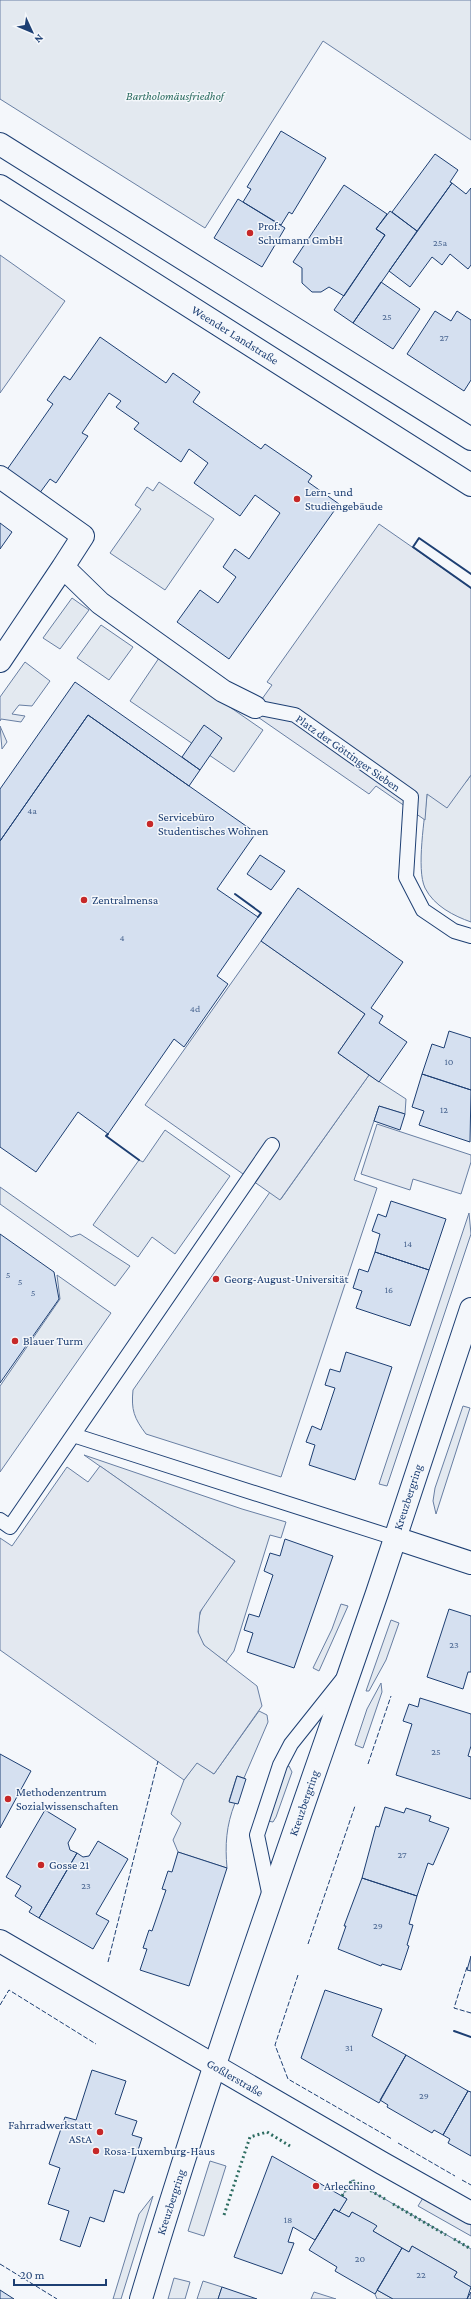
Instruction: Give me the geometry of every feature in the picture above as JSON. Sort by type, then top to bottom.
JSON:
[{"type":"street","points":[[0,144],[471,439]]},
{"type":"street","name":"Weender Landstraße","points":[[0,186],[471,485]]},
{"type":"street","points":[[0,477],[83,536],[0,661]]},
{"type":"street","name":"Platz der Göttinger Sieben","points":[[63,567],[112,611],[223,691],[255,706]]},
{"type":"street","name":"Kreuzbergring","points":[[141,2299],[215,2067],[348,1672],[395,1538],[471,1309]]},
{"type":"street","points":[[395,1538],[471,1563]]},
{"type":"street","name":"Goßlerstraße","points":[[0,1941],[215,2067],[471,2213]]},
{"type":"lane","name":"Platz der Göttinger Sieben","points":[[255,706],[295,715],[411,797],[406,877],[423,910],[454,930],[471,936]]},
{"type":"lane","points":[[0,1520],[10,1527],[272,1145]]},
{"type":"lane","points":[[73,1435],[395,1538]]},
{"type":"lane","points":[[271,1902],[257,1835],[280,1765],[291,1744],[348,1672]]},
{"type":"green space","name":"Bartholomäusfriedhof","points":[[0,0],[471,0],[471,140],[323,41],[205,228],[0,99]]},
{"type":"green space","points":[[159,482],[214,519],[165,590],[110,553],[141,509],[135,505],[147,487],[153,491]]},
{"type":"green space","points":[[72,598],[89,610],[60,649],[43,638]]},
{"type":"green space","points":[[101,625],[133,647],[109,680],[77,658]]},
{"type":"green space","points":[[159,658],[263,730],[234,772],[130,701]]},
{"type":"green space","points":[[25,662],[50,681],[32,706],[19,705],[12,714],[25,716],[21,722],[1,719],[0,721],[0,697]]},
{"type":"green space","points":[[0,726],[7,742],[2,749]]},
{"type":"green space","points":[[471,775],[471,922],[445,910],[429,894],[422,879],[421,856],[427,794],[466,782]]},
{"type":"green space","points":[[369,1075],[406,1099],[405,1114],[379,1106],[354,1180],[377,1188],[281,1477],[146,1434],[134,1414],[132,1403],[133,1390],[270,1192],[281,1199]]},
{"type":"green space","points":[[165,1130],[230,1176],[175,1254],[152,1237],[138,1257],[93,1225],[139,1160],[143,1162]]},
{"type":"green space","points":[[0,1187],[71,1237],[80,1234],[130,1266],[115,1286],[0,1204]]},
{"type":"green space","points":[[469,1213],[471,1234],[387,1486],[379,1484]]},
{"type":"green space","points":[[57,1275],[111,1313],[0,1472],[0,1386],[60,1299]]},
{"type":"green space","points":[[463,1406],[470,1408],[436,1514],[433,1501],[435,1488]]},
{"type":"green space","points":[[84,1455],[242,1509],[286,1522],[281,1538],[270,1535],[234,1651],[226,1662],[204,1645],[199,1634],[198,1623],[206,1601],[235,1561]]},
{"type":"green space","points":[[341,1604],[348,1606],[319,1671],[313,1668],[332,1629]]},
{"type":"green space","points":[[391,1620],[399,1623],[386,1660],[369,1691],[366,1691]]},
{"type":"green space","points":[[381,1683],[382,1692],[363,1748],[355,1745],[367,1709]]},
{"type":"green space","points":[[259,1711],[267,1715],[268,1722],[244,1778],[237,1776],[229,1801],[235,1803],[227,1836],[227,1868],[178,1852],[173,1840],[181,1823],[171,1814],[184,1780],[197,1762],[214,1774]]},
{"type":"green space","points":[[289,1766],[292,1772],[276,1817],[273,1822],[268,1821],[285,1767]]},
{"type":"green space","points":[[210,2161],[226,2166],[204,2236],[188,2231]]},
{"type":"green space","points":[[352,2180],[471,2249],[471,2287],[454,2277],[457,2272],[412,2246],[409,2252],[373,2231],[376,2226],[352,2212],[349,2217],[339,2212],[347,2199],[342,2196]]},
{"type":"green space","points":[[153,2196],[121,2299],[113,2299],[139,2214]]},
{"type":"green space","points":[[174,2278],[190,2282],[185,2299],[168,2299]]},
{"type":"green space","points":[[203,2281],[222,2287],[218,2299],[197,2299]]},
{"type":"green space","points":[[377,2290],[393,2299],[377,2299],[375,2294]]},
{"type":"shaded area","points":[[0,255],[65,301],[0,393]]},
{"type":"shaded area","points":[[379,524],[471,588],[471,775],[447,808],[427,794],[425,820],[376,786],[369,794],[252,713],[272,685],[267,682]]},
{"type":"shaded area","points":[[261,941],[365,1014],[338,1053],[369,1075],[280,1200],[145,1105]]},
{"type":"shaded area","points":[[377,1124],[471,1155],[471,1162],[461,1194],[413,1179],[410,1190],[361,1174]]},
{"type":"shaded area","points":[[100,1466],[235,1561],[200,1612],[198,1632],[204,1645],[257,1686],[262,1706],[214,1774],[197,1763],[184,1780],[0,1650],[0,1538],[12,1546],[67,1467],[88,1482]]},
{"type":"shaded area","points":[[423,2198],[471,2225],[471,2236],[418,2206]]},
{"type":"shaded area","points":[[314,2292],[336,2299],[311,2299]]},
{"type":"building","points":[[281,131],[326,158],[292,214],[289,212],[281,225],[243,202],[251,189],[247,187]]},
{"type":"building","points":[[435,154],[458,170],[450,182],[452,183],[417,231],[392,212]]},
{"type":"building","points":[[452,183],[466,194],[471,188],[471,265],[468,269],[450,254],[442,265],[432,257],[410,287],[389,271]]},
{"type":"building","points":[[344,185],[387,214],[376,229],[385,235],[344,296],[329,287],[321,292],[312,292],[302,283],[302,268],[293,262]]},
{"type":"building","name":"Prof. Schumann GmbH","points":[[238,199],[285,228],[262,267],[214,238]]},
{"type":"building","points":[[390,211],[417,231],[353,323],[334,310],[385,235],[376,229]]},
{"type":"building","points":[[381,282],[420,309],[393,349],[353,323]]},
{"type":"building","points":[[435,311],[451,321],[457,311],[471,320],[471,380],[464,391],[407,354]]},
{"type":"building","name":"Lern- und Studiengebäude","points":[[100,337],[166,383],[173,373],[200,392],[193,402],[261,449],[265,444],[312,476],[308,482],[339,504],[229,659],[177,622],[200,590],[218,603],[236,577],[223,567],[235,549],[249,559],[280,513],[255,495],[240,516],[194,483],[208,463],[189,449],[181,462],[134,429],[139,423],[116,407],[121,401],[109,393],[82,433],[88,436],[56,483],[50,479],[39,494],[6,471],[53,404],[47,400],[64,376],[70,380]]},
{"type":"building","points":[[0,523],[12,532],[0,549]]},
{"type":"building","points":[[75,682],[200,770],[189,786],[88,715],[0,841],[0,789]]},
{"type":"building","points":[[88,715],[256,833],[217,889],[258,917],[217,976],[228,984],[184,1047],[174,1039],[108,1134],[78,1112],[36,1172],[0,1147],[0,841]]},
{"type":"building","points":[[204,725],[222,738],[200,770],[182,757]]},
{"type":"building","points":[[260,855],[285,871],[271,890],[247,874]]},
{"type":"building","points":[[298,888],[403,962],[371,1008],[383,1016],[379,1023],[407,1042],[379,1082],[338,1053],[365,1014],[261,941]]},
{"type":"building","points":[[449,1031],[471,1038],[471,1090],[422,1074],[432,1044],[444,1048]]},
{"type":"building","points":[[422,1074],[471,1090],[470,1142],[419,1125],[424,1111],[412,1107]]},
{"type":"building","points":[[379,1106],[405,1114],[400,1130],[374,1121]]},
{"type":"building","points":[[391,1201],[446,1219],[429,1270],[375,1252],[380,1234],[372,1231],[378,1214],[386,1217]]},
{"type":"building","name":"Blauer Turm","points":[[0,1234],[54,1272],[59,1299],[0,1383]]},
{"type":"building","points":[[375,1252],[429,1270],[410,1326],[356,1308],[362,1291],[353,1288],[359,1269],[368,1272]]},
{"type":"building","points":[[346,1352],[392,1367],[355,1480],[309,1465],[315,1445],[306,1442],[312,1426],[321,1430],[335,1388],[325,1385],[330,1369],[340,1372]]},
{"type":"building","points":[[285,1539],[333,1556],[294,1668],[247,1652],[253,1633],[244,1630],[249,1614],[259,1617],[273,1575],[264,1571],[270,1553],[280,1556]]},
{"type":"building","points":[[449,1609],[471,1616],[471,1672],[468,1672],[463,1689],[427,1677]]},
{"type":"building","points":[[420,1698],[471,1714],[471,1746],[468,1756],[471,1757],[471,1799],[396,1775],[412,1724],[403,1721],[409,1704],[418,1707]]},
{"type":"building","name":"Methodenzentrum Sozialwissenschaften","points":[[0,1754],[31,1771],[0,1828]]},
{"type":"building","points":[[237,1776],[246,1779],[238,1804],[229,1802]]},
{"type":"building","points":[[385,1807],[404,1813],[406,1808],[431,1816],[429,1821],[449,1828],[433,1865],[428,1863],[417,1896],[362,1878],[376,1826],[379,1827]]},
{"type":"building","name":"Gosse 21","points":[[45,1810],[76,1829],[68,1843],[70,1850],[77,1853],[39,1918],[29,1912],[32,1907],[15,1896],[21,1886],[6,1877]]},
{"type":"building","points":[[98,1841],[128,1859],[96,1914],[109,1921],[93,1949],[39,1918],[77,1853],[83,1857],[89,1856]]},
{"type":"building","points":[[178,1852],[227,1868],[189,1986],[140,1970],[147,1949],[143,1948],[149,1930],[152,1931],[166,1890],[162,1889],[168,1871],[172,1872]]},
{"type":"building","points":[[362,1878],[417,1896],[409,1924],[413,1925],[407,1945],[409,1946],[401,1970],[382,1964],[381,1966],[338,1949],[346,1926],[344,1926]]},
{"type":"building","points":[[471,1956],[471,1971],[467,1970]]},
{"type":"building","points":[[325,1990],[382,2009],[372,2036],[406,2055],[379,2103],[301,2058]]},
{"type":"building","points":[[406,2055],[468,2091],[443,2135],[434,2130],[432,2133],[387,2107],[388,2105],[380,2100]]},
{"type":"building","name":"Rosa-Luxemburg-Haus","points":[[92,2070],[126,2081],[115,2114],[137,2121],[132,2135],[142,2138],[124,2193],[114,2190],[104,2222],[90,2217],[80,2247],[60,2240],[69,2211],[48,2204],[60,2168],[49,2164],[65,2117],[76,2120]]},
{"type":"building","points":[[468,2091],[471,2092],[471,2156],[448,2143],[450,2139],[443,2135]]},
{"type":"building","points":[[272,2156],[347,2199],[339,2212],[334,2209],[315,2240],[293,2227],[288,2242],[294,2243],[282,2274],[234,2257]]},
{"type":"building","points":[[334,2209],[349,2217],[352,2212],[374,2224],[377,2226],[373,2231],[402,2248],[375,2294],[335,2271],[337,2267],[309,2250]]},
{"type":"building","points":[[412,2246],[457,2272],[454,2277],[471,2287],[467,2299],[393,2299],[377,2290],[402,2248],[409,2252]]},
{"type":"building","points":[[222,2287],[257,2299],[218,2299]]},
{"type":"building","points":[[0,2290],[14,2299],[0,2299]]},
{"type":"building","points":[[471,2292],[471,2299],[467,2299]]},
{"type":"hedge","points":[[224,2215],[250,2137],[267,2132],[290,2146]]},
{"type":"hedge","points":[[342,2196],[352,2180],[385,2199]]},
{"type":"hedge","points":[[393,2204],[446,2235]]},
{"type":"hedge","points":[[454,2239],[471,2249]]},
{"type":"fence","points":[[368,1764],[391,1696]]},
{"type":"fence","points":[[108,1962],[158,1761]]},
{"type":"fence","points":[[308,1944],[355,1806]]},
{"type":"fence","points":[[467,1967],[454,2008],[471,2013]]},
{"type":"fence","points":[[298,1975],[275,2045],[288,2079],[392,2139]]},
{"type":"fence","points":[[0,2005],[9,1990],[96,2044]]},
{"type":"fence","points":[[398,2143],[455,2176]]},
{"type":"fence","points":[[462,2180],[471,2185]]},
{"type":"fence","points":[[0,2264],[57,2299]]},
{"type":"wall","points":[[471,574],[419,538],[413,547],[471,588]]},
{"type":"wall","points":[[235,894],[261,913],[258,917]]},
{"type":"wall","points":[[108,1134],[106,1136],[139,1160]]},
{"type":"wall","points":[[454,2031],[471,2037]]},
{"type":"place","name":"Prof. Schumann GmbH","points":[[250,233]]},
{"type":"place","name":"Lern- und Studiengebäude","points":[[297,499]]},
{"type":"place","name":"Servicebüro Studentisches Wohnen","points":[[150,824]]},
{"type":"place","name":"Zentralmensa","points":[[84,900]]},
{"type":"place","name":"Georg-August-Universität","points":[[216,1279]]},
{"type":"place","name":"Blauer Turm","points":[[15,1341]]},
{"type":"place","name":"Methodenzentrum Sozialwissenschaften","points":[[8,1799]]},
{"type":"place","name":"Gosse 21","points":[[41,1865]]},
{"type":"place","name":"Fahrradwerkstatt AStA","points":[[100,2132]]},
{"type":"place","name":"Rosa-Luxemburg-Haus","points":[[96,2151]]},
{"type":"place","name":"Arlecchino","points":[[316,2186]]}]
